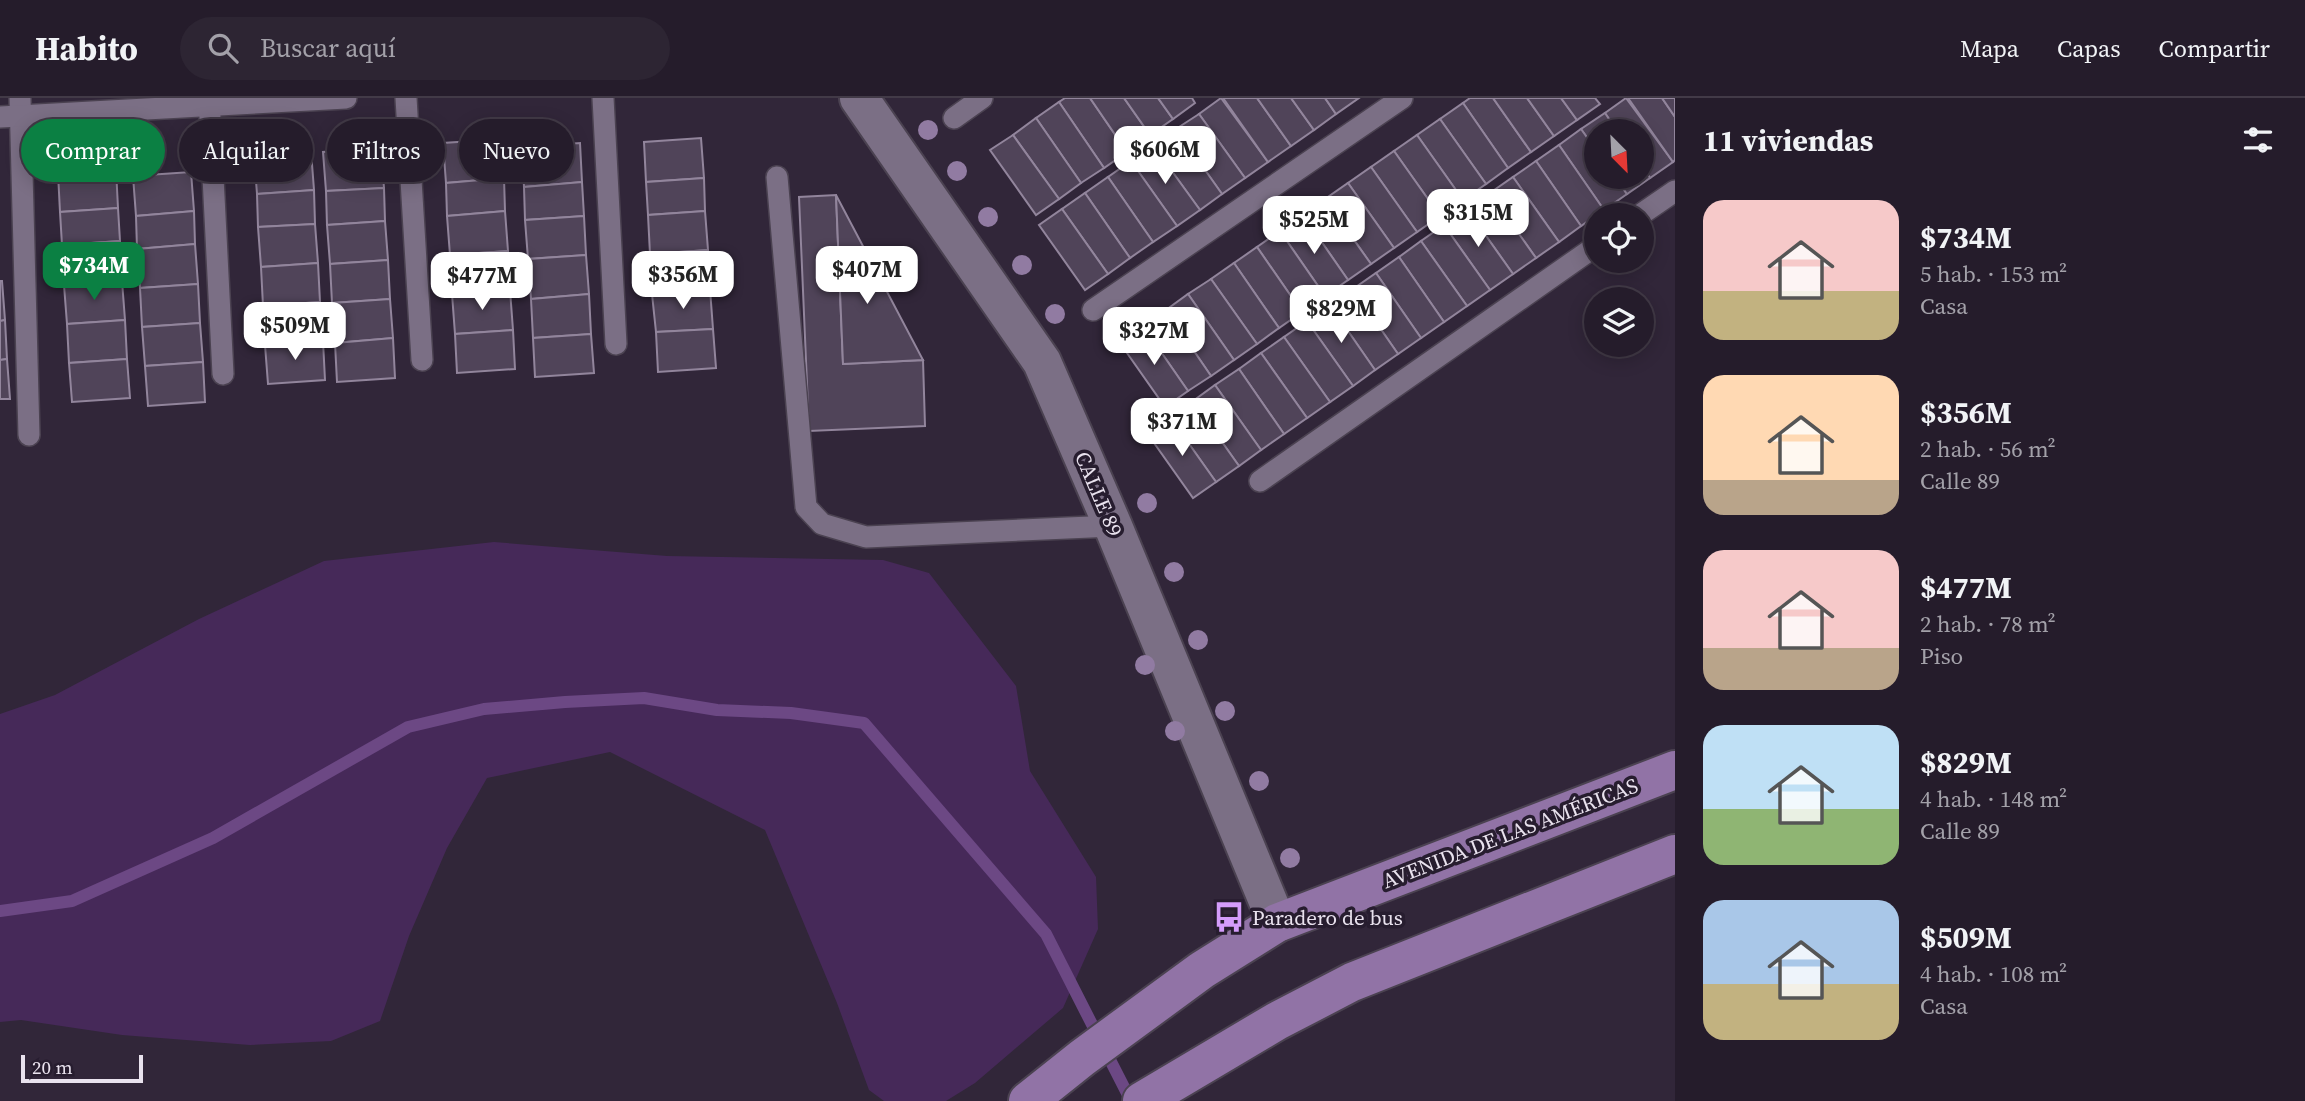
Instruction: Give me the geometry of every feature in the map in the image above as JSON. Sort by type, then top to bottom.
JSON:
[{"type":"main road","name":"AVENIDA DE LAS AMÉRICAS","points":[[1028,1101],[1202,970],[1277,923],[1675,770]]},
{"type":"main road","points":[[1142,1101],[1277,1021],[1352,982],[1675,854]]},
{"type":"street","name":"CALLE 89","points":[[859,98],[1042,362],[1114,526],[1277,923]]},
{"type":"lane","points":[[29,435],[14,110],[346,98]]},
{"type":"lane","points":[[406,98],[422,360]]},
{"type":"lane","points":[[603,98],[616,344]]},
{"type":"lane","points":[[954,117],[982,98]]},
{"type":"lane","points":[[1093,310],[1402,98]]},
{"type":"lane","points":[[209,102],[223,374]]},
{"type":"lane","points":[[777,177],[805,498],[807,507],[822,524],[866,537],[1114,526]]},
{"type":"lane","points":[[1654,205],[1675,191]]},
{"type":"lane","points":[[1259,481],[1584,254]]},
{"type":"shaded area","points":[[494,542],[667,556],[883,560],[929,573],[1016,686],[1030,771],[1096,877],[1098,929],[1063,1008],[975,1083],[946,1101],[884,1101],[869,1090],[837,1003],[765,830],[610,752],[487,778],[447,848],[409,936],[380,1021],[331,1041],[250,1045],[122,1035],[21,1020],[0,1022],[0,714],[55,695],[199,619],[324,561]]},
{"type":"building","points":[[1065,98],[1090,98],[1127,152],[1104,168],[1059,102]]},
{"type":"building","points":[[1090,98],[1124,98],[1150,135],[1127,152]]},
{"type":"building","points":[[1124,98],[1158,98],[1173,119],[1150,135]]},
{"type":"building","points":[[1158,98],[1192,98],[1195,103],[1173,119]]},
{"type":"building","points":[[1221,98],[1268,162],[1245,178],[1199,114]]},
{"type":"building","points":[[1223,98],[1257,98],[1291,146],[1268,162]]},
{"type":"building","points":[[1257,98],[1291,98],[1314,130],[1291,146]]},
{"type":"building","points":[[1291,98],[1325,98],[1336,114],[1314,130]]},
{"type":"building","points":[[1325,98],[1359,98],[1336,114]]},
{"type":"building","points":[[1470,98],[1493,98],[1531,152],[1508,168],[1463,103]]},
{"type":"building","points":[[1493,98],[1527,98],[1554,136],[1531,152]]},
{"type":"building","points":[[1527,98],[1561,98],[1577,120],[1554,136]]},
{"type":"building","points":[[1561,98],[1595,98],[1600,104],[1577,120]]},
{"type":"building","points":[[1626,98],[1641,119],[1609,119],[1605,113]]},
{"type":"building","points":[[1628,98],[1662,98],[1675,117],[1673,162],[1654,135],[1654,119],[1643,119]]},
{"type":"building","points":[[1662,98],[1675,98],[1675,117]]},
{"type":"building","points":[[1059,102],[1104,168],[1081,183],[1036,118]]},
{"type":"building","points":[[1463,103],[1508,168],[1486,184],[1440,119]]},
{"type":"building","points":[[1605,113],[1609,119],[1596,119]]},
{"type":"building","points":[[1199,114],[1245,178],[1222,194],[1176,129]]},
{"type":"building","points":[[1036,118],[1081,183],[1059,199],[1013,135]]},
{"type":"building","points":[[1440,119],[1486,184],[1463,200],[1417,135]]},
{"type":"building","points":[[1176,129],[1222,194],[1200,210],[1153,145]]},
{"type":"building","points":[[1581,129],[1584,133],[1584,181],[1559,145]]},
{"type":"building","points":[[1013,135],[1059,199],[1036,215],[990,150]]},
{"type":"building","points":[[1417,135],[1463,200],[1440,216],[1394,151]]},
{"type":"building","points":[[1654,136],[1673,162],[1654,175]]},
{"type":"building","points":[[701,138],[704,178],[646,182],[644,142]]},
{"type":"building","points":[[459,142],[459,182],[446,183],[445,143]]},
{"type":"building","points":[[574,143],[580,143],[582,182],[524,187],[524,182],[574,182]]},
{"type":"building","points":[[1153,145],[1200,210],[1177,226],[1131,161]]},
{"type":"building","points":[[1559,145],[1584,181],[1584,189],[1589,189],[1599,203],[1584,203],[1584,224],[1581,226],[1536,161]]},
{"type":"building","points":[[1394,151],[1440,216],[1417,232],[1371,167]]},
{"type":"building","points":[[323,152],[327,152],[327,182],[384,182],[384,188],[326,191]]},
{"type":"building","points":[[1131,161],[1177,226],[1153,242],[1108,177]]},
{"type":"building","points":[[1536,161],[1581,226],[1559,242],[1513,177]]},
{"type":"building","points":[[1371,167],[1417,232],[1394,248],[1348,183]]},
{"type":"building","points":[[179,173],[179,182],[192,182],[194,211],[136,216],[133,182],[165,182],[165,174]]},
{"type":"building","points":[[313,177],[314,190],[257,194],[256,182],[313,182]]},
{"type":"building","points":[[1108,177],[1153,242],[1130,258],[1085,193]]},
{"type":"building","points":[[1513,177],[1559,242],[1536,258],[1490,193]]},
{"type":"building","points":[[704,178],[705,211],[648,215],[646,182]]},
{"type":"building","points":[[58,182],[117,182],[118,208],[60,212]]},
{"type":"building","points":[[504,182],[505,211],[447,216],[446,183]]},
{"type":"building","points":[[582,182],[584,216],[525,220],[524,187]]},
{"type":"building","points":[[1348,183],[1394,248],[1371,264],[1325,199]]},
{"type":"building","points":[[384,188],[385,221],[327,225],[326,191]]},
{"type":"building","points":[[1589,189],[1623,189],[1627,194],[1614,203],[1599,203]]},
{"type":"building","points":[[314,190],[315,224],[258,227],[257,194]]},
{"type":"building","points":[[1085,193],[1130,258],[1108,274],[1062,209]]},
{"type":"building","points":[[1490,193],[1536,258],[1513,274],[1467,209]]},
{"type":"building","points":[[836,195],[843,364],[923,360],[925,426],[809,431],[799,197]]},
{"type":"building","points":[[836,195],[923,360],[843,364]]},
{"type":"building","points":[[1325,199],[1371,264],[1348,280],[1303,215]]},
{"type":"building","points":[[118,208],[120,241],[62,245],[60,212]]},
{"type":"building","points":[[1062,209],[1108,274],[1085,290],[1039,225]]},
{"type":"building","points":[[1467,209],[1513,274],[1490,290],[1444,225]]},
{"type":"building","points":[[194,211],[195,244],[137,249],[136,216]]},
{"type":"building","points":[[505,211],[508,251],[450,255],[447,216]]},
{"type":"building","points":[[705,211],[708,250],[650,254],[648,215]]},
{"type":"building","points":[[1303,215],[1348,280],[1325,296],[1280,231]]},
{"type":"building","points":[[584,216],[586,255],[528,259],[525,220]]},
{"type":"building","points":[[385,221],[388,260],[330,264],[327,225]]},
{"type":"building","points":[[315,224],[318,263],[261,267],[258,227]]},
{"type":"building","points":[[1444,225],[1490,290],[1467,306],[1421,241]]},
{"type":"building","points":[[1280,231],[1325,296],[1302,312],[1257,247]]},
{"type":"building","points":[[120,241],[122,281],[64,285],[62,245]]},
{"type":"building","points":[[1421,241],[1467,306],[1444,322],[1399,257]]},
{"type":"building","points":[[195,244],[198,284],[140,288],[137,249]]},
{"type":"building","points":[[1257,247],[1302,312],[1279,328],[1234,263]]},
{"type":"building","points":[[708,250],[710,289],[652,294],[650,254]]},
{"type":"building","points":[[508,251],[510,290],[452,294],[450,255]]},
{"type":"building","points":[[586,255],[589,294],[531,299],[528,259]]},
{"type":"building","points":[[1399,257],[1444,322],[1421,338],[1376,273]]},
{"type":"building","points":[[388,260],[390,299],[332,303],[330,264]]},
{"type":"building","points":[[318,263],[320,302],[263,306],[261,267]]},
{"type":"building","points":[[1234,263],[1279,328],[1257,344],[1211,279]]},
{"type":"building","points":[[1376,273],[1421,338],[1398,354],[1353,289]]},
{"type":"building","points":[[1211,279],[1257,344],[1234,360],[1188,294]]},
{"type":"building","points":[[0,281],[5,320],[0,321]]},
{"type":"building","points":[[122,281],[125,320],[67,324],[64,285]]},
{"type":"building","points":[[198,284],[200,323],[142,327],[140,288]]},
{"type":"building","points":[[710,289],[713,329],[656,332],[652,294]]},
{"type":"building","points":[[1353,289],[1398,354],[1375,370],[1330,305]]},
{"type":"building","points":[[510,290],[513,330],[455,334],[452,294]]},
{"type":"building","points":[[589,294],[591,334],[533,338],[531,299]]},
{"type":"building","points":[[1188,294],[1234,360],[1211,376],[1166,310]]},
{"type":"building","points":[[390,299],[393,338],[335,343],[332,303]]},
{"type":"building","points":[[320,302],[323,341],[265,345],[263,306]]},
{"type":"building","points":[[1330,305],[1375,370],[1353,386],[1307,321]]},
{"type":"building","points":[[1166,310],[1211,376],[1188,391],[1143,326]]},
{"type":"building","points":[[5,320],[7,359],[0,360],[0,321]]},
{"type":"building","points":[[125,320],[127,359],[69,363],[67,324]]},
{"type":"building","points":[[1307,321],[1353,386],[1330,402],[1284,337]]},
{"type":"building","points":[[200,323],[203,362],[145,366],[142,327]]},
{"type":"building","points":[[1143,326],[1188,391],[1165,407],[1120,343]]},
{"type":"building","points":[[713,329],[716,368],[658,372],[656,332]]},
{"type":"building","points":[[513,330],[515,369],[457,373],[455,334]]},
{"type":"building","points":[[591,334],[594,373],[535,377],[533,338]]},
{"type":"building","points":[[1284,337],[1330,402],[1307,418],[1261,353]]},
{"type":"building","points":[[393,338],[395,378],[337,382],[335,343]]},
{"type":"building","points":[[323,341],[325,380],[268,384],[265,345]]},
{"type":"building","points":[[1261,353],[1307,418],[1284,434],[1239,369]]},
{"type":"building","points":[[7,359],[10,399],[0,399],[0,360]]},
{"type":"building","points":[[127,359],[130,398],[72,402],[69,363]]},
{"type":"building","points":[[203,362],[205,402],[148,406],[145,366]]},
{"type":"building","points":[[1239,369],[1284,434],[1261,450],[1215,385]]},
{"type":"building","points":[[1215,385],[1261,450],[1239,466],[1193,401]]},
{"type":"building","points":[[1193,401],[1239,466],[1216,482],[1170,417]]},
{"type":"building","points":[[1170,417],[1216,482],[1193,498],[1147,433]]},
{"type":"waterway","points":[[0,911],[72,901],[213,838],[408,727],[484,709],[644,698],[717,710],[791,713],[864,723],[1046,934],[1131,1101]]},
{"type":"place","name":"Paradero de bus","points":[[1229,917]]}]
